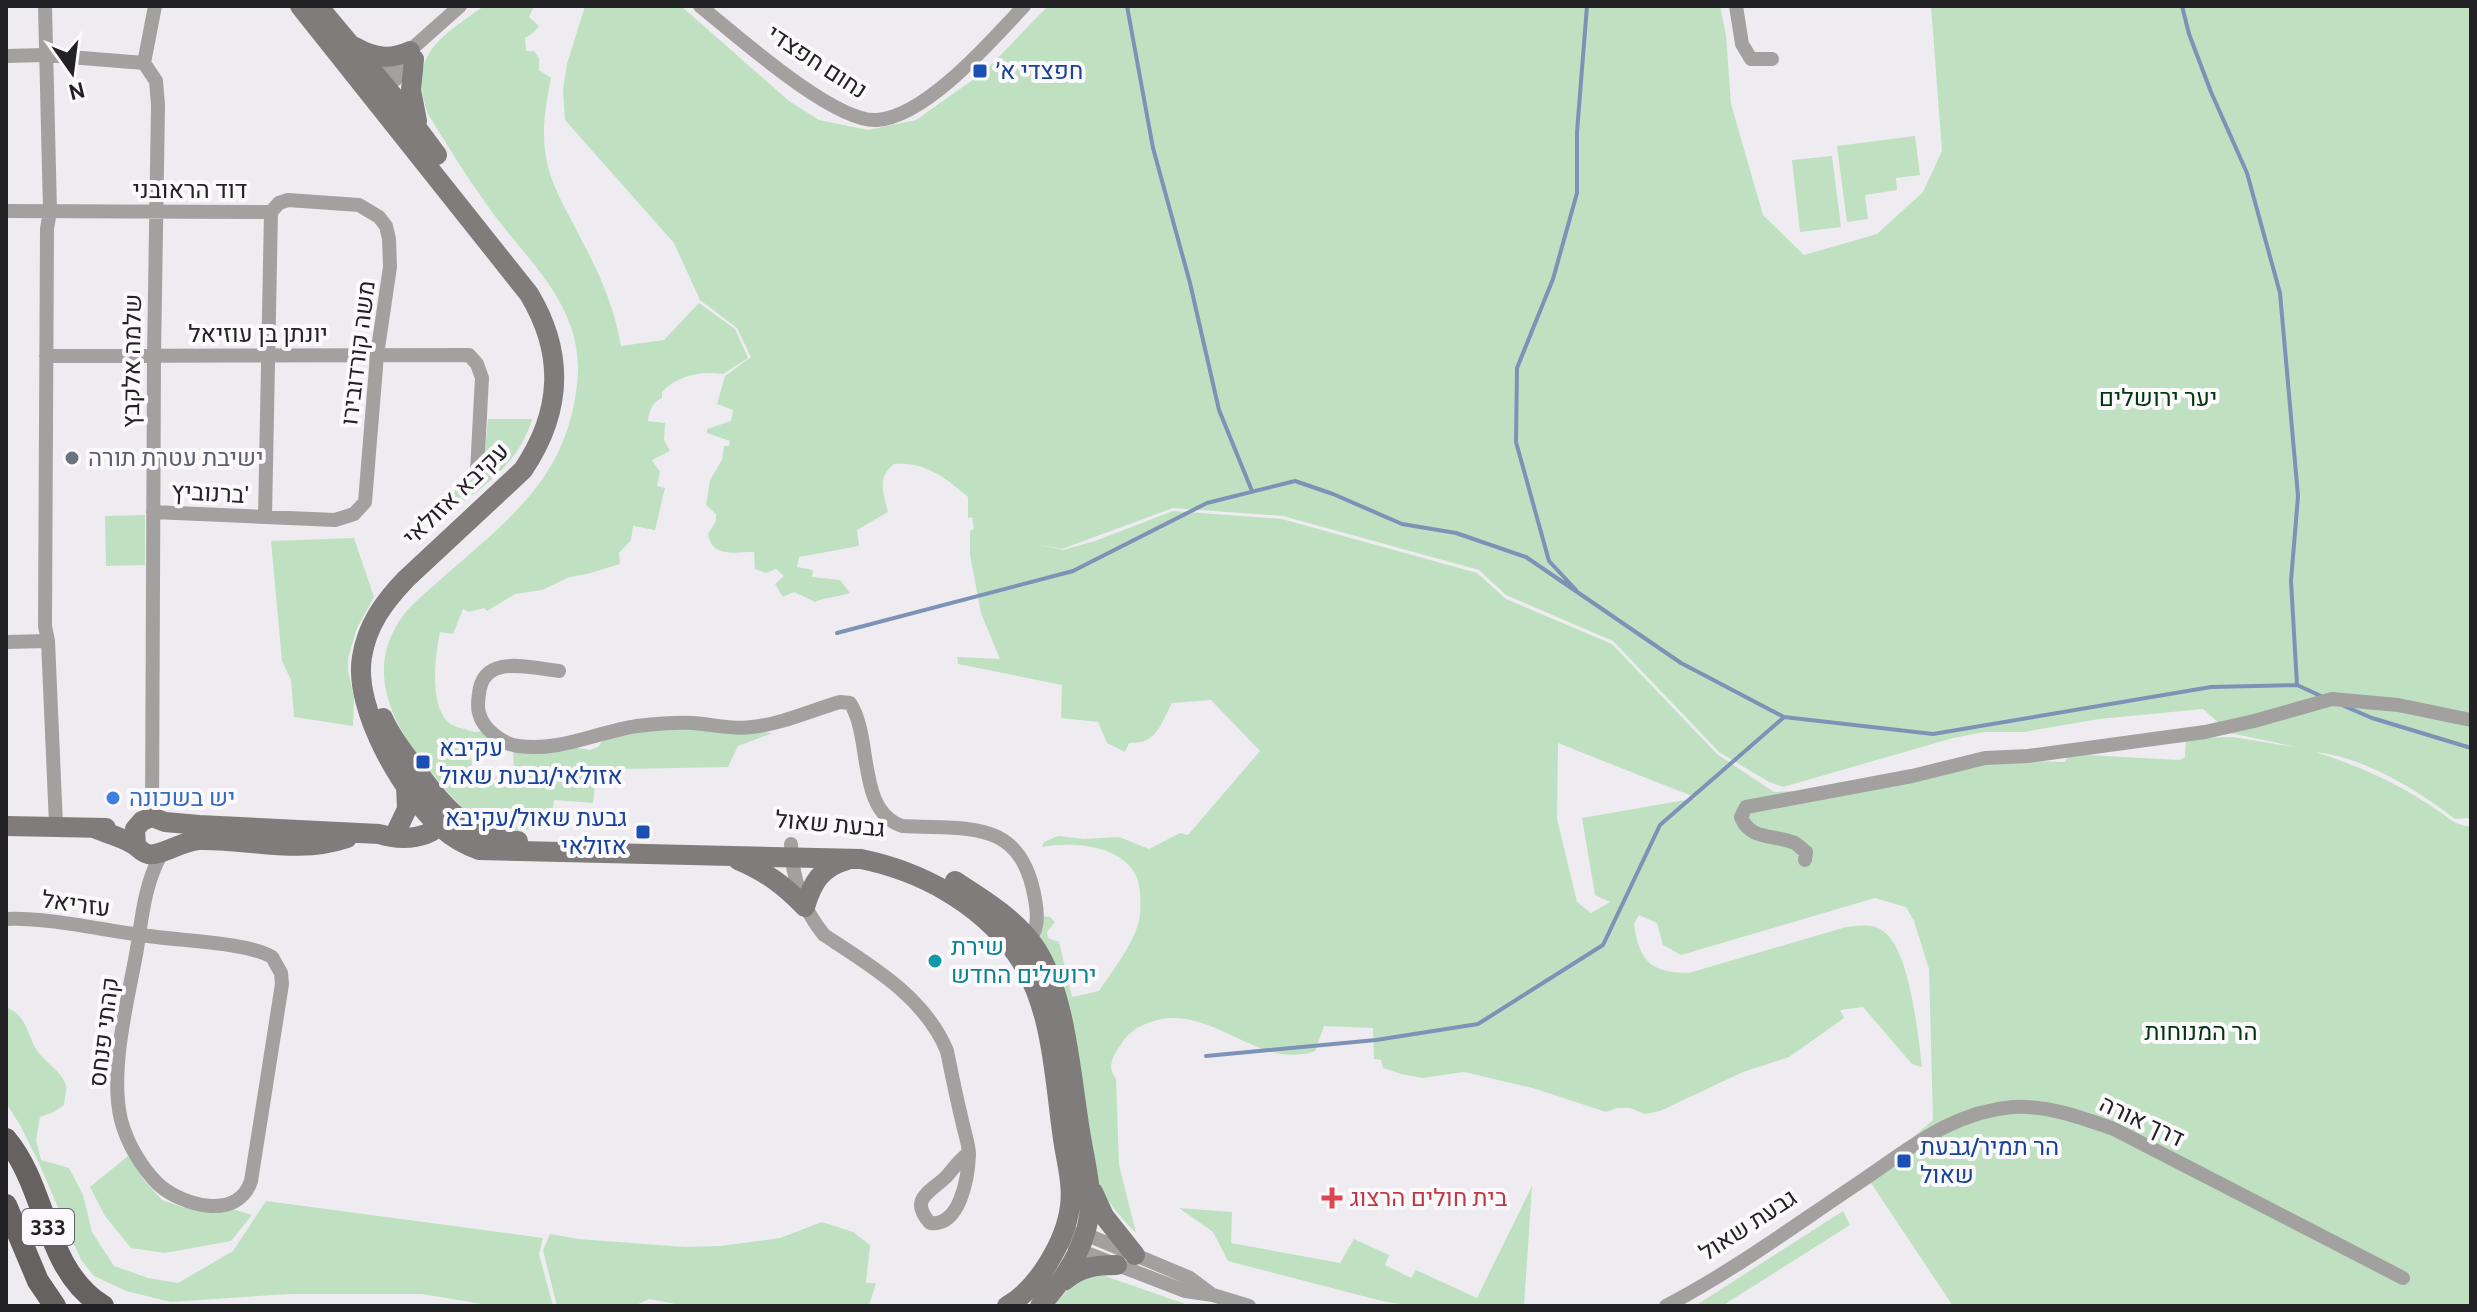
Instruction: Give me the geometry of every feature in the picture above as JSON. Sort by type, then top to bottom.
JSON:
[{"type":"main road","name":"333","points":[[6,1139],[25,1171],[70,1274],[82,1289],[103,1306]]},
{"type":"main road","name":"333","points":[[6,1205],[38,1281],[55,1306]]},
{"type":"street","points":[[45,6],[50,211],[47,229],[45,611],[56,825]]},
{"type":"street","points":[[6,56],[45,55],[144,63],[155,6]]},
{"type":"street","name":"עקיבא אזולאי","points":[[300,6],[420,132],[542,292],[558,325],[566,359],[561,416],[555,436],[534,472],[396,605],[376,647],[373,676],[383,719],[422,779],[440,819]]},
{"type":"street","name":"עקיבא אזולאי","points":[[318,6],[352,45],[378,86],[529,294],[546,325],[554,358],[549,415],[539,444],[523,470],[391,595],[370,626],[361,661],[366,704],[378,738],[406,785],[440,819]]},
{"type":"street","points":[[378,86],[460,6]]},
{"type":"street","name":"נחום חפצדי","points":[[700,6],[794,80],[837,108],[877,120],[899,115],[947,82],[974,59],[1024,6]]},
{"type":"street","points":[[1736,6],[1742,44],[1751,59],[1772,59]]},
{"type":"street","points":[[352,45],[382,57],[412,55]]},
{"type":"street","points":[[412,55],[411,90],[420,132]]},
{"type":"street","name":"שלמה אלקבץ","points":[[144,63],[153,74],[157,88],[152,821]]},
{"type":"street","name":"דוד הראובני","points":[[6,211],[271,212],[279,203],[288,200],[348,202],[367,209]]},
{"type":"street","name":"משה קורדובירו","points":[[335,520],[346,518],[360,508],[366,495],[377,355],[390,254],[386,226],[367,209]]},
{"type":"street","points":[[265,517],[271,212]]},
{"type":"street","name":"יונתן בן עוזיאל","points":[[46,356],[469,355],[477,364],[482,378],[477,471]]},
{"type":"street","name":"ברנוביץ'","points":[[153,512],[335,520]]},
{"type":"street","points":[[6,642],[48,641]]},
{"type":"street","points":[[559,671],[504,666],[485,674],[480,685],[478,708],[481,721],[505,742],[542,748],[639,726],[679,723],[752,727],[840,702],[850,703],[858,722],[875,801],[890,822],[902,826],[980,831],[1008,841],[1019,854],[1029,872],[1037,923],[1022,946]]},
{"type":"street","points":[[1805,860],[1806,852],[1795,843],[1752,832],[1744,826],[1741,817],[1746,807],[1912,776],[1985,758],[2028,756],[2205,732],[2332,699],[2398,705],[2471,720]]},
{"type":"street","points":[[384,834],[407,809],[406,785]]},
{"type":"street","points":[[93,828],[152,850],[202,840],[286,847],[314,846],[384,834],[440,819]]},
{"type":"street","name":"גבעת שאול","points":[[440,819],[461,842],[479,850],[727,856],[862,847],[884,852],[953,879],[996,908],[1022,946],[1049,1037],[1076,1240]]},
{"type":"street","name":"גבעת שאול","points":[[440,819],[502,841],[791,850],[881,863],[901,869],[946,891],[1022,946],[1047,971],[1064,1033],[1086,1173],[1089,1214],[1076,1240]]},
{"type":"street","points":[[139,935],[152,850],[172,836],[152,821]]},
{"type":"street","points":[[152,821],[134,835],[152,850]]},
{"type":"street","points":[[6,826],[93,828],[152,821],[384,834],[430,845],[479,850]]},
{"type":"street","points":[[237,843],[249,839],[255,829]]},
{"type":"street","points":[[791,850],[794,877],[805,907]]},
{"type":"street","points":[[727,856],[772,876],[805,907],[824,935],[901,989],[941,1038],[947,1051],[969,1153],[963,1190],[955,1209],[947,1220],[930,1223],[921,1214],[920,1204],[928,1191],[969,1153]]},
{"type":"street","points":[[805,907],[817,877],[835,863],[850,859]]},
{"type":"street","name":"עזריאל","points":[[6,919],[249,949],[272,957],[281,973],[282,984],[269,1066]]},
{"type":"street","name":"קהתי פנחס","points":[[139,935],[118,1067],[118,1101],[121,1122],[132,1150],[158,1184],[175,1196],[195,1204],[219,1207],[237,1201],[247,1191],[269,1066]]},
{"type":"street","name":"דרך אורה","points":[[1856,1185],[1931,1132],[1955,1122],[2014,1107],[2043,1109],[2077,1116],[2114,1129],[2403,1278]]},
{"type":"street","points":[[1086,1173],[1126,1260]]},
{"type":"street","name":"גבעת שאול","points":[[1666,1306],[1710,1281],[1856,1185]]},
{"type":"street","points":[[1076,1240],[1126,1260],[1190,1278],[1212,1300],[1249,1306]]},
{"type":"street","points":[[1046,1299],[1076,1240]]},
{"type":"street","points":[[1007,1306],[1026,1293],[1076,1240]]},
{"type":"street","points":[[1046,1299],[1072,1274],[1084,1268],[1126,1260]]},
{"type":"green space","points":[[484,6],[534,6],[529,17],[539,26],[525,38],[526,51],[534,51],[539,58],[539,70],[551,78],[544,124],[547,163],[559,196],[605,290],[621,346],[664,340],[699,303],[735,329],[748,358],[723,374],[698,374],[675,382],[662,392],[662,398],[652,407],[648,421],[665,423],[664,440],[670,451],[652,460],[660,472],[657,486],[665,488],[655,530],[633,526],[631,540],[619,553],[620,564],[570,577],[542,590],[515,594],[487,611],[484,608],[469,612],[463,609],[453,634],[440,632],[435,682],[439,707],[452,725],[483,731],[491,742],[469,744],[474,778],[485,782],[514,769],[513,750],[572,747],[590,750],[598,747],[606,736],[693,727],[773,733],[738,746],[728,767],[623,769],[595,785],[593,803],[554,800],[551,820],[520,830],[484,822],[462,807],[450,794],[404,735],[387,695],[384,675],[385,654],[392,634],[405,613],[511,516],[542,480],[565,436],[577,388],[576,346],[559,301],[479,194],[428,114],[422,76],[425,62],[442,38]]},
{"type":"green space","name":"יער ירושלים","points":[[585,6],[681,6],[789,101],[819,120],[868,130],[916,120],[984,72],[1048,6],[1720,6],[1726,35],[1731,104],[1763,215],[1804,255],[1877,234],[1923,192],[1942,151],[1931,6],[2471,6],[2471,818],[2455,819],[2389,776],[2352,760],[2316,752],[2379,776],[2457,823],[2471,826],[2471,1306],[1953,1306],[1867,1177],[1933,1120],[1929,969],[1914,921],[1906,907],[1875,898],[1681,955],[1663,945],[1657,923],[1639,915],[1634,924],[1639,947],[1649,962],[1665,971],[1689,973],[1846,927],[1879,928],[1892,941],[1906,974],[1922,1067],[1912,1064],[1863,1007],[1840,1010],[1844,1018],[1789,1057],[1743,1072],[1660,1111],[1645,1114],[1630,1108],[1617,1108],[1606,1112],[1533,1088],[1464,1072],[1422,1078],[1383,1068],[1381,1060],[1374,1059],[1373,1028],[1324,1026],[1315,1051],[1294,1055],[1273,1052],[1191,1020],[1170,1018],[1143,1025],[1126,1038],[1115,1054],[1111,1067],[1116,1079],[1119,1165],[1136,1233],[1111,1204],[1092,1171],[1040,944],[1041,916],[1050,917],[1055,922],[1047,932],[1048,938],[1059,942],[1072,997],[1099,991],[1124,954],[1138,925],[1138,881],[1126,863],[1105,850],[1079,845],[1042,847],[1044,842],[1058,836],[1084,839],[1119,837],[1149,849],[1180,833],[1188,835],[1260,751],[1211,700],[1172,703],[1152,737],[1129,743],[1125,752],[1107,743],[1098,722],[1061,718],[1062,685],[958,664],[957,657],[1000,659],[981,613],[970,555],[970,531],[974,529],[972,517],[968,518],[968,497],[943,477],[925,468],[894,464],[889,469],[883,480],[888,512],[857,530],[859,546],[799,557],[797,567],[813,570],[812,577],[840,580],[850,593],[815,602],[794,592],[783,597],[775,584],[784,576],[776,569],[766,573],[755,569],[754,552],[732,553],[714,547],[708,534],[716,521],[716,514],[706,505],[710,480],[722,460],[724,446],[729,446],[730,441],[707,433],[707,429],[731,421],[733,410],[717,404],[725,376],[751,357],[737,328],[700,300],[674,243],[565,120],[563,90],[567,64]],"holes":[[[1173,508],[1283,516],[1479,570],[1506,595],[1613,641],[1719,752],[1783,787],[1984,732],[2024,732],[2099,719],[2203,709],[2230,733],[2301,748],[2233,737],[2186,738],[2185,757],[2180,760],[2069,754],[2065,762],[1993,760],[1851,789],[1774,792],[1717,754],[1612,644],[1506,599],[1477,573],[1282,519],[1173,511],[1063,550],[1036,544],[1062,549]],[[1558,743],[1697,798],[1582,818],[1595,895],[1610,902],[1591,913],[1577,902],[1557,819]]]},
{"type":"green space","points":[[1915,136],[1920,175],[1896,178],[1897,190],[1865,195],[1868,219],[1847,222],[1837,146]]},
{"type":"green space","points":[[1832,156],[1841,227],[1800,232],[1792,160]]},
{"type":"green space","points":[[488,419],[532,419],[518,449],[499,473],[448,513],[459,478],[483,473]]},
{"type":"green space","points":[[145,515],[145,565],[106,566],[105,516]]},
{"type":"green space","points":[[354,538],[374,597],[357,628],[348,658],[354,698],[353,726],[294,717],[291,680],[282,661],[271,541]]},
{"type":"green space","points":[[6,1007],[23,1021],[34,1046],[58,1072],[66,1086],[64,1105],[40,1117],[36,1140],[41,1160],[69,1168],[83,1195],[92,1232],[114,1266],[148,1278],[178,1283],[233,1251],[266,1201],[543,1238],[539,1254],[553,1306],[494,1306],[422,1294],[289,1294],[171,1302],[126,1291],[94,1276],[81,1260],[37,1159],[6,1103]]},
{"type":"green space","points":[[128,1156],[162,1200],[213,1213],[233,1209],[252,1215],[231,1241],[165,1253],[131,1248],[105,1216],[90,1187]]},
{"type":"green space","points":[[1532,1186],[1524,1306],[1412,1306],[1228,1261],[1213,1232],[1179,1208],[1232,1212],[1231,1243],[1340,1263],[1354,1239],[1389,1255],[1385,1265],[1411,1278],[1416,1270],[1477,1298]]},
{"type":"green space","points":[[1843,1211],[1850,1225],[1722,1306],[1695,1306]]},
{"type":"green space","points":[[822,1222],[853,1232],[870,1245],[866,1283],[876,1283],[869,1306],[686,1306],[649,1299],[634,1306],[557,1306],[543,1250],[550,1234],[685,1247],[720,1246],[780,1238]]},
{"type":"green space","points":[[1094,1275],[1191,1306],[1053,1306],[1076,1281]]},
{"type":"waterway","points":[[1127,6],[1153,148],[1190,283],[1219,410],[1252,491]]},
{"type":"waterway","points":[[1576,590],[1549,561],[1516,442],[1517,368],[1553,279],[1577,193],[1577,132],[1587,6]]},
{"type":"waterway","points":[[2182,6],[2211,92],[2247,173],[2280,293],[2298,496],[2291,581],[2297,685]]},
{"type":"waterway","points":[[837,633],[1073,571],[1207,503],[1295,481],[1402,524],[1456,533],[1526,557],[1681,663],[1784,717],[1933,734],[2211,687],[2297,685],[2321,696]]},
{"type":"waterway","points":[[2344,706],[2372,718],[2471,748]]},
{"type":"waterway","points":[[1206,1056],[1376,1040],[1478,1024],[1603,945],[1660,825],[1783,718]]},
{"type":"place","name":"חפצדי א׳","points":[[980,71]]},
{"type":"place","name":"ישיבת עטרת תורה","points":[[72,458]]},
{"type":"place","name":"עקיבא אזולאי/גבעת שאול","points":[[423,762]]},
{"type":"place","name":"יש בשכונה","points":[[113,798]]},
{"type":"place","name":"גבעת שאול/עקיבא אזולאי","points":[[643,832]]},
{"type":"place","name":"שירת ירושלים החדש","points":[[935,961]]},
{"type":"place","name":"הר תמיר/גבעת שאול","points":[[1904,1161]]},
{"type":"place","name":"בית חולים הרצוג","points":[[1332,1198]]},
{"type":"park label","name":"הר המנוחות","points":[[2201,1032]]}]
